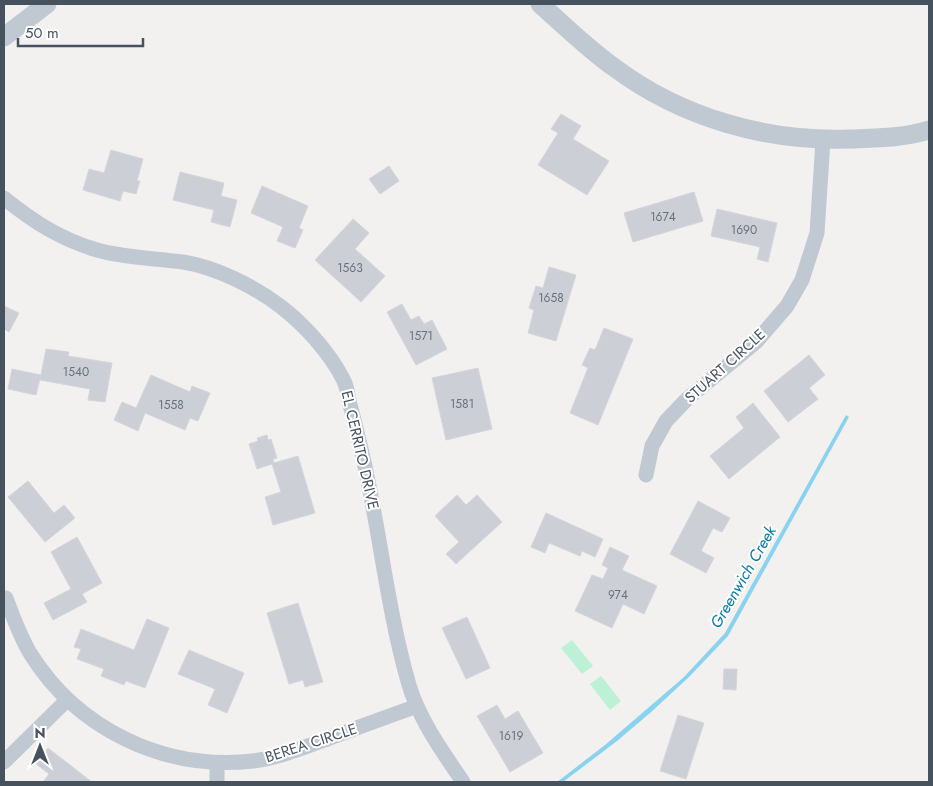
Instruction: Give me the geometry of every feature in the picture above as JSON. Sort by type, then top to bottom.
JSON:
[{"type":"street","points":[[4,37],[48,4]]},
{"type":"street","points":[[540,4],[616,69],[649,90],[684,108],[719,121],[795,138],[823,140],[877,138],[929,130]]},
{"type":"street","name":"STUART CIRCLE","points":[[646,475],[652,446],[666,421],[687,399],[756,342],[787,306],[802,280],[816,233],[823,140]]},
{"type":"street","name":"EL CERRITO DRIVE","points":[[4,198],[32,220],[64,238],[98,250],[127,256],[185,262],[231,276],[280,306],[300,322],[320,345],[344,382],[356,423],[399,646],[410,687],[430,731],[463,782]]},
{"type":"street","name":"BEREA CIRCLE","points":[[6,598],[17,628],[30,653],[48,679],[66,700],[101,727],[139,747],[181,759],[217,763],[253,761],[282,755],[417,706]]},
{"type":"street","points":[[4,762],[66,700]]},
{"type":"street","points":[[216,782],[217,763]]},
{"type":"green space","points":[[572,640],[593,666],[582,674],[561,648]]},
{"type":"green space","points":[[601,676],[621,701],[610,710],[590,684]]},
{"type":"water","points":[[846,415],[849,417],[728,636],[689,677],[650,713],[563,782],[557,782],[605,745],[684,677],[725,633]]},
{"type":"building","points":[[561,114],[581,126],[573,139],[609,161],[587,195],[538,165],[558,133],[551,129]]},
{"type":"building","points":[[111,150],[143,159],[137,181],[140,181],[136,194],[123,191],[120,201],[83,190],[89,169],[104,173]]},
{"type":"building","points":[[389,166],[399,181],[380,194],[369,179]]},
{"type":"building","points":[[180,172],[224,183],[221,196],[237,200],[230,227],[211,222],[214,210],[173,200]]},
{"type":"building","points":[[262,186],[308,206],[299,228],[303,230],[295,248],[277,241],[283,227],[251,213]]},
{"type":"building","points":[[694,192],[703,221],[633,242],[624,213]]},
{"type":"building","points":[[717,209],[777,223],[768,262],[757,259],[760,247],[711,236]]},
{"type":"building","points":[[353,219],[369,233],[355,249],[385,276],[361,302],[315,260]]},
{"type":"building","points":[[549,267],[576,275],[556,341],[528,333],[534,310],[529,308],[536,286],[543,288]]},
{"type":"building","points":[[402,304],[411,320],[419,316],[424,324],[432,320],[447,349],[416,365],[387,312]]},
{"type":"building","points":[[4,306],[19,313],[9,332],[4,329]]},
{"type":"building","points":[[604,328],[633,339],[598,425],[570,413],[588,368],[582,365],[590,348],[595,350]]},
{"type":"building","points":[[46,349],[69,352],[68,356],[112,363],[105,402],[88,400],[90,389],[40,380]]},
{"type":"building","points":[[809,355],[825,375],[809,388],[818,399],[788,422],[764,391]]},
{"type":"building","points":[[478,368],[492,429],[446,440],[432,378]]},
{"type":"building","points":[[12,369],[41,375],[36,395],[8,389]]},
{"type":"building","points":[[151,375],[190,392],[192,386],[210,393],[198,421],[190,418],[185,430],[145,413],[138,431],[114,420],[122,402],[136,408]]},
{"type":"building","points":[[753,403],[780,437],[729,479],[710,456],[744,428],[736,417]]},
{"type":"building","points":[[267,435],[268,440],[271,439],[277,458],[273,459],[274,463],[298,456],[315,513],[273,525],[265,497],[281,492],[272,464],[257,469],[249,444],[258,441],[257,438]]},
{"type":"building","points":[[28,481],[54,513],[64,505],[75,518],[45,542],[8,497]]},
{"type":"building","points":[[457,495],[466,505],[477,495],[502,522],[456,564],[446,554],[459,542],[435,516]]},
{"type":"building","points":[[698,501],[730,518],[722,532],[713,528],[701,551],[714,558],[706,573],[670,554]]},
{"type":"building","points":[[546,513],[603,539],[595,557],[582,551],[580,556],[549,543],[545,553],[531,547]]},
{"type":"building","points":[[77,537],[102,583],[82,594],[87,602],[53,620],[44,603],[71,589],[51,552]]},
{"type":"building","points":[[610,547],[629,556],[622,570],[657,586],[644,614],[623,604],[612,628],[575,611],[592,575],[603,579],[608,568],[602,565]]},
{"type":"building","points":[[298,603],[323,682],[305,687],[303,680],[289,684],[267,613]]},
{"type":"building","points":[[467,617],[490,668],[466,679],[442,628]]},
{"type":"building","points":[[147,619],[169,628],[145,688],[126,681],[124,685],[101,676],[104,669],[77,659],[81,649],[74,647],[81,629],[134,650]]},
{"type":"building","points":[[189,650],[244,673],[227,713],[208,705],[215,689],[178,674]]},
{"type":"building","points":[[724,669],[737,669],[736,690],[723,689]]},
{"type":"building","points":[[497,705],[505,719],[518,711],[543,753],[510,772],[477,716]]},
{"type":"building","points":[[678,715],[704,723],[686,779],[660,771]]},
{"type":"building","points":[[48,748],[92,782],[43,782],[49,774],[36,764]]},
{"type":"water label","name":"Greenwich Creek","points":[[743,577]]}]
